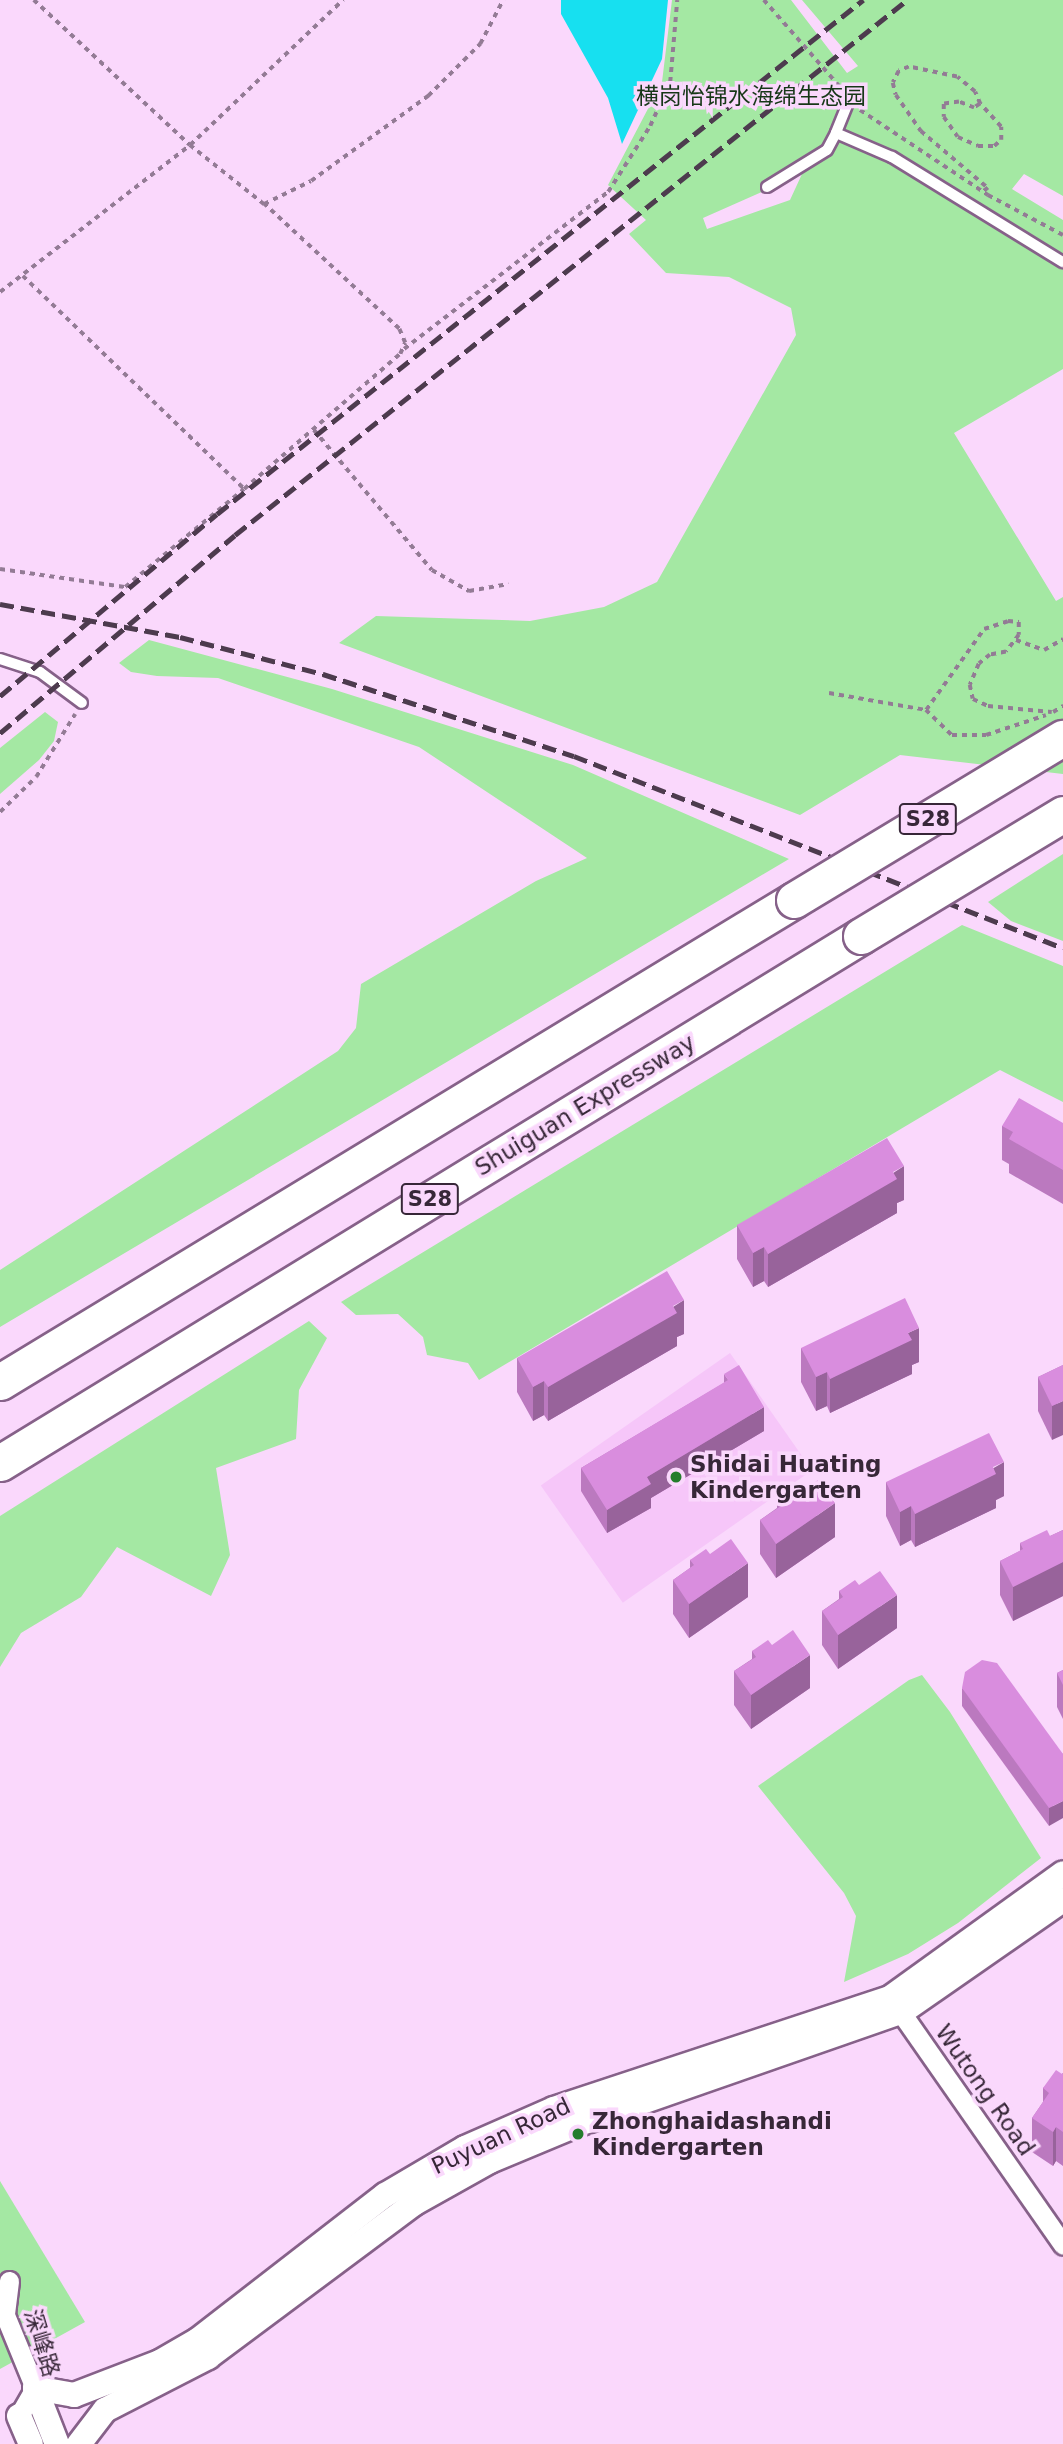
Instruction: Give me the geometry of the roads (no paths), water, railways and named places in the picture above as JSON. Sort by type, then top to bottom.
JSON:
[{"type":"highway","name":"S28","points":[[0,1382],[794,900],[1058,725]]},
{"type":"highway","name":"Shuiguan Expressway","points":[[0,1462],[1063,814]]},
{"type":"street","name":"Puyuan Road","points":[[35,2388],[74,2395],[160,2362],[198,2340],[385,2195],[465,2148],[579,2100],[896,2005],[1063,1873]]},
{"type":"street","name":"Puyuan Road","points":[[79,2444],[105,2410],[208,2357],[347,2249],[413,2204],[490,2161],[576,2125],[896,2005],[1063,1900]]},
{"type":"street","name":"Wutong Road","points":[[896,2005],[1063,2245]]},
{"type":"street","name":"深峰路","points":[[9,2281],[5,2315],[35,2388],[19,2416]]},
{"type":"street","points":[[35,2388],[57,2444]]},
{"type":"street","points":[[19,2416],[31,2444]]},
{"type":"lane","points":[[767,187],[827,150],[850,98]]},
{"type":"lane","points":[[836,133],[892,157],[1063,262]]},
{"type":"lane","points":[[0,659],[40,673],[82,704]]},
{"type":"water","points":[[561,0],[668,0],[662,59],[622,144],[608,98],[561,14]]},
{"type":"railway","points":[[0,696],[217,514],[863,0]]},
{"type":"railway","points":[[0,733],[235,535],[907,0]]},
{"type":"railway","points":[[0,604],[180,637],[323,674],[574,756],[1063,948]]},
{"type":"place","name":"Shidai Huating Kindergarten","points":[[676,1477]]},
{"type":"place","name":"Zhonghaidashandi Kindergarten","points":[[578,2134]]},
{"type":"park label","name":"横岗怡锦水海绵生态园","points":[[751,96]]}]
